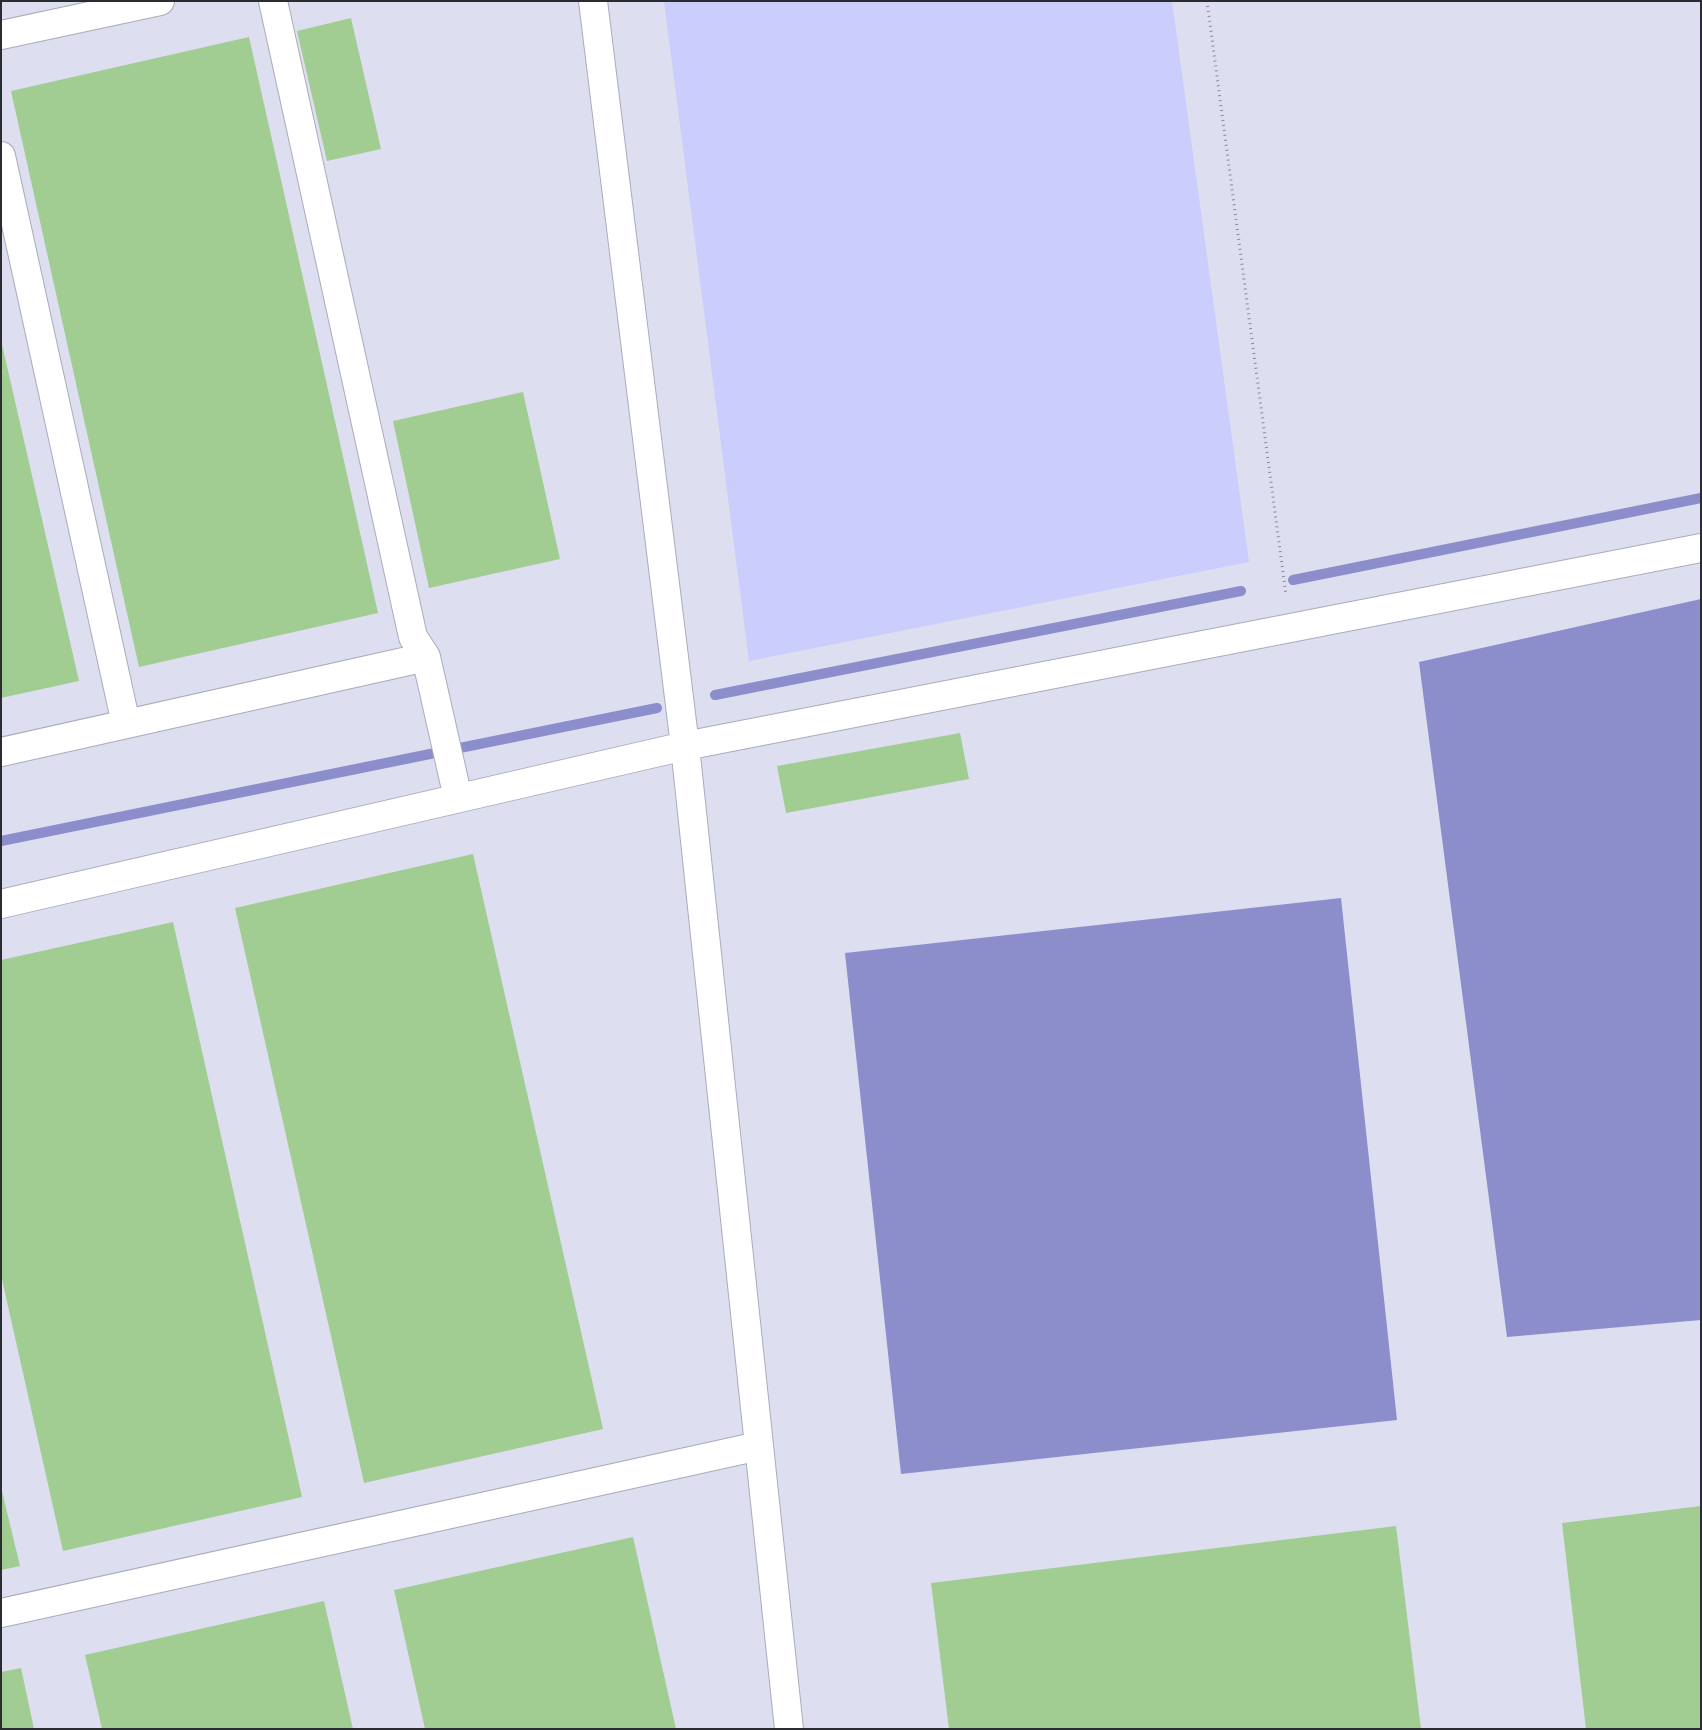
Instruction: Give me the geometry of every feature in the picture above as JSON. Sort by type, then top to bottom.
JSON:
[{"type":"lane","points":[[1,35],[160,1]]},
{"type":"lane","points":[[273,1],[413,637],[426,657],[458,798]]},
{"type":"lane","points":[[592,1],[685,746],[789,1729]]},
{"type":"lane","points":[[1,156],[126,724]]},
{"type":"lane","points":[[1,904],[685,746],[1701,548]]},
{"type":"lane","points":[[1,752],[426,657]]},
{"type":"lane","points":[[1,1613],[759,1446]]},
{"type":"path","points":[[1207,1],[1290,628]]},
{"type":"shaded area","points":[[664,1],[1172,1],[1249,562],[749,661]]},
{"type":"shaded area","points":[[1701,599],[1701,1320],[1507,1337],[1419,662]]},
{"type":"shaded area","points":[[1341,898],[1397,1420],[901,1474],[845,953]]},
{"type":"building","points":[[351,18],[381,149],[327,161],[297,31]]},
{"type":"building","points":[[249,37],[378,613],[139,667],[11,91]]},
{"type":"building","points":[[1,340],[79,681],[1,698]]},
{"type":"building","points":[[523,392],[560,559],[429,588],[393,421]]},
{"type":"building","points":[[960,733],[969,779],[786,813],[777,766]]},
{"type":"building","points":[[473,854],[603,1429],[364,1483],[235,908]]},
{"type":"building","points":[[173,922],[302,1497],[63,1551],[1,1275],[1,960]]},
{"type":"building","points":[[1,1487],[20,1566],[1,1570]]},
{"type":"building","points":[[1701,1506],[1701,1729],[1586,1729],[1562,1523]]},
{"type":"building","points":[[1396,1526],[1421,1729],[949,1729],[931,1583]]},
{"type":"building","points":[[633,1537],[676,1729],[425,1729],[394,1590]]},
{"type":"building","points":[[324,1601],[353,1729],[102,1729],[85,1655]]},
{"type":"building","points":[[21,1668],[34,1729],[1,1729],[1,1672]]},
{"type":"waterway","points":[[1293,580],[1701,498]]},
{"type":"waterway","points":[[715,695],[1241,591]]},
{"type":"waterway","points":[[1,841],[657,708]]}]
